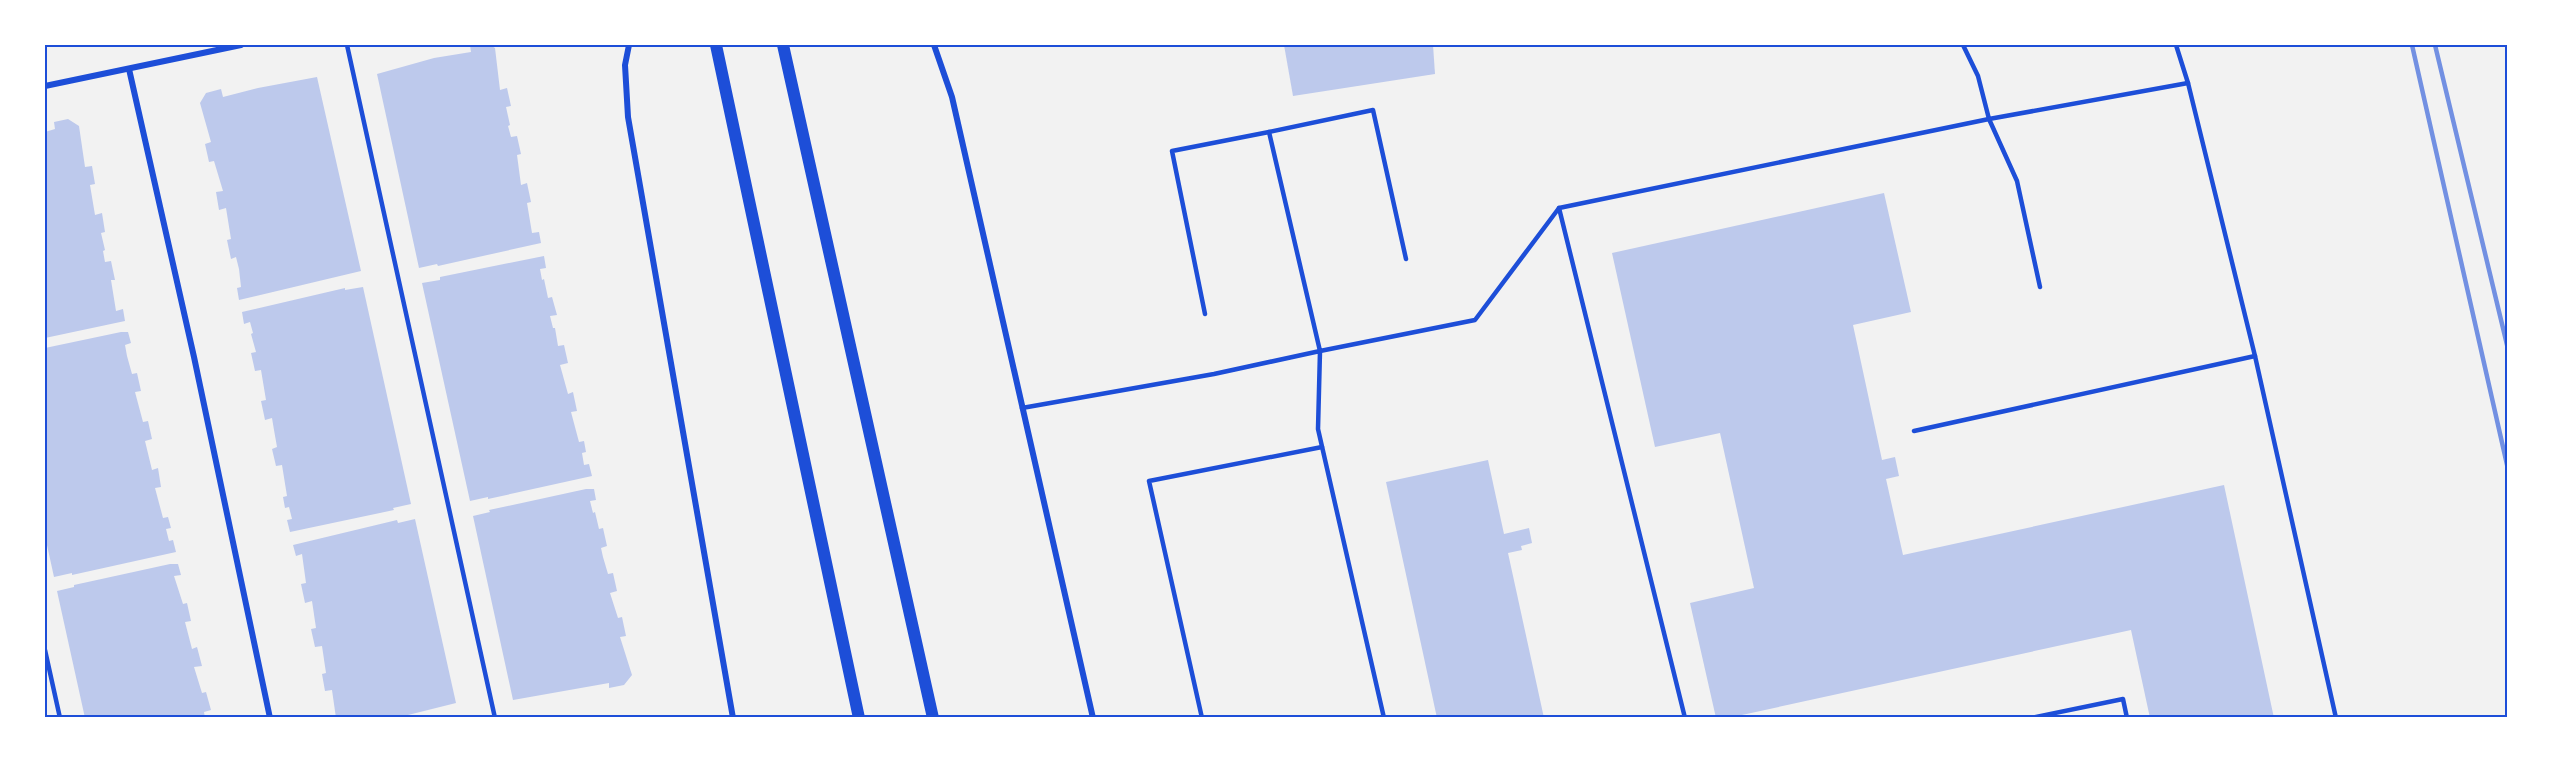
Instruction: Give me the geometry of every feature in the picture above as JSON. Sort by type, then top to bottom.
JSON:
[{"type":"main road","points":[[716,45],[859,718]]},
{"type":"main road","points":[[783,47],[933,718]]},
{"type":"street","points":[[45,86],[241,45]]},
{"type":"street","points":[[629,45],[625,64],[628,117],[733,718]]},
{"type":"street","points":[[934,45],[952,98],[1093,718]]},
{"type":"street","points":[[129,69],[194,357],[270,718]]},
{"type":"lane","points":[[347,45],[495,718]]},
{"type":"lane","points":[[1963,45],[1978,76],[1989,119],[2017,181],[2040,287]]},
{"type":"lane","points":[[2176,45],[2188,83],[2255,356],[2336,718]]},
{"type":"lane","points":[[1022,408],[1214,374],[1475,320],[1560,208],[1989,119],[2188,83]]},
{"type":"lane","points":[[1205,314],[1172,151],[1373,110],[1406,259]]},
{"type":"lane","points":[[1269,132],[1320,351],[1318,429],[1384,718]]},
{"type":"lane","points":[[1560,208],[1685,718]]},
{"type":"lane","points":[[1914,431],[2255,356]]},
{"type":"lane","points":[[1202,718],[1149,480],[1322,447]]},
{"type":"lane","points":[[45,650],[60,718]]},
{"type":"lane","points":[[2031,718],[2123,699],[2127,718]]},
{"type":"building","points":[[470,45],[490,45],[495,48],[500,90],[507,88],[511,106],[506,107],[510,125],[508,126],[511,137],[517,136],[521,154],[517,155],[521,185],[527,183],[531,202],[527,203],[532,233],[539,232],[541,243],[438,266],[437,264],[419,268],[377,74],[434,58],[471,52]]},
{"type":"building","points":[[1284,45],[1433,45],[1435,74],[1293,96]]},
{"type":"building","points":[[317,77],[361,271],[239,300],[237,288],[241,287],[239,269],[236,257],[231,259],[227,240],[231,239],[226,208],[219,210],[216,192],[223,191],[214,161],[209,162],[205,144],[211,142],[200,103],[206,93],[221,89],[223,97]]},
{"type":"building","points":[[68,119],[79,126],[85,167],[92,166],[95,184],[90,185],[95,215],[102,213],[105,232],[101,233],[105,262],[111,261],[115,280],[111,280],[116,311],[123,309],[125,321],[45,338],[45,132],[55,129],[54,122]]},
{"type":"building","points":[[1884,193],[1911,312],[1853,325],[1882,460],[1895,457],[1899,476],[1886,479],[1903,555],[2224,485],[2274,718],[2150,718],[2131,630],[1728,718],[1716,718],[1690,603],[1754,588],[1720,433],[1655,447],[1612,253]]},
{"type":"building","points":[[544,256],[546,268],[540,269],[542,280],[544,279],[548,298],[552,297],[557,315],[550,316],[558,346],[564,345],[568,363],[560,365],[568,394],[573,392],[577,411],[571,412],[579,442],[584,441],[586,452],[582,453],[584,465],[589,464],[592,476],[470,501],[422,283],[440,280],[440,277]]},
{"type":"building","points":[[363,287],[411,504],[393,508],[394,510],[290,532],[287,520],[292,519],[289,507],[285,508],[283,497],[287,496],[282,465],[276,466],[272,449],[277,447],[272,418],[265,420],[261,401],[266,400],[261,370],[255,371],[251,353],[256,352],[251,334],[253,333],[250,322],[244,324],[242,312],[345,288],[345,290]]},
{"type":"building","points":[[128,332],[131,343],[125,345],[132,374],[137,373],[141,391],[135,392],[143,422],[148,421],[152,439],[145,441],[152,470],[158,468],[161,487],[155,488],[163,518],[168,517],[171,528],[166,529],[169,541],[173,540],[176,552],[54,577],[45,536],[45,348]]},
{"type":"building","points":[[1488,460],[1504,534],[1529,528],[1532,543],[1521,546],[1522,550],[1508,553],[1544,718],[1437,718],[1386,482]]},
{"type":"building","points":[[594,489],[596,500],[590,501],[599,529],[603,528],[607,546],[601,548],[608,574],[613,573],[617,591],[610,593],[618,618],[622,617],[626,636],[620,637],[632,675],[624,685],[609,688],[609,683],[513,700],[473,516],[490,512],[489,510]]},
{"type":"building","points":[[415,519],[456,703],[396,718],[336,718],[332,690],[325,691],[322,674],[326,673],[322,646],[315,647],[311,629],[316,628],[312,601],[305,603],[301,584],[306,583],[302,554],[296,556],[293,545],[397,520],[398,523]]},
{"type":"building","points":[[178,564],[181,575],[174,576],[183,604],[187,603],[191,621],[185,622],[192,649],[197,647],[202,666],[194,667],[202,693],[206,692],[211,710],[204,712],[205,718],[85,718],[57,591],[74,587],[74,585]]},
{"type":"railway","points":[[2412,45],[2508,469]]},
{"type":"railway","points":[[2435,45],[2508,349]]}]
